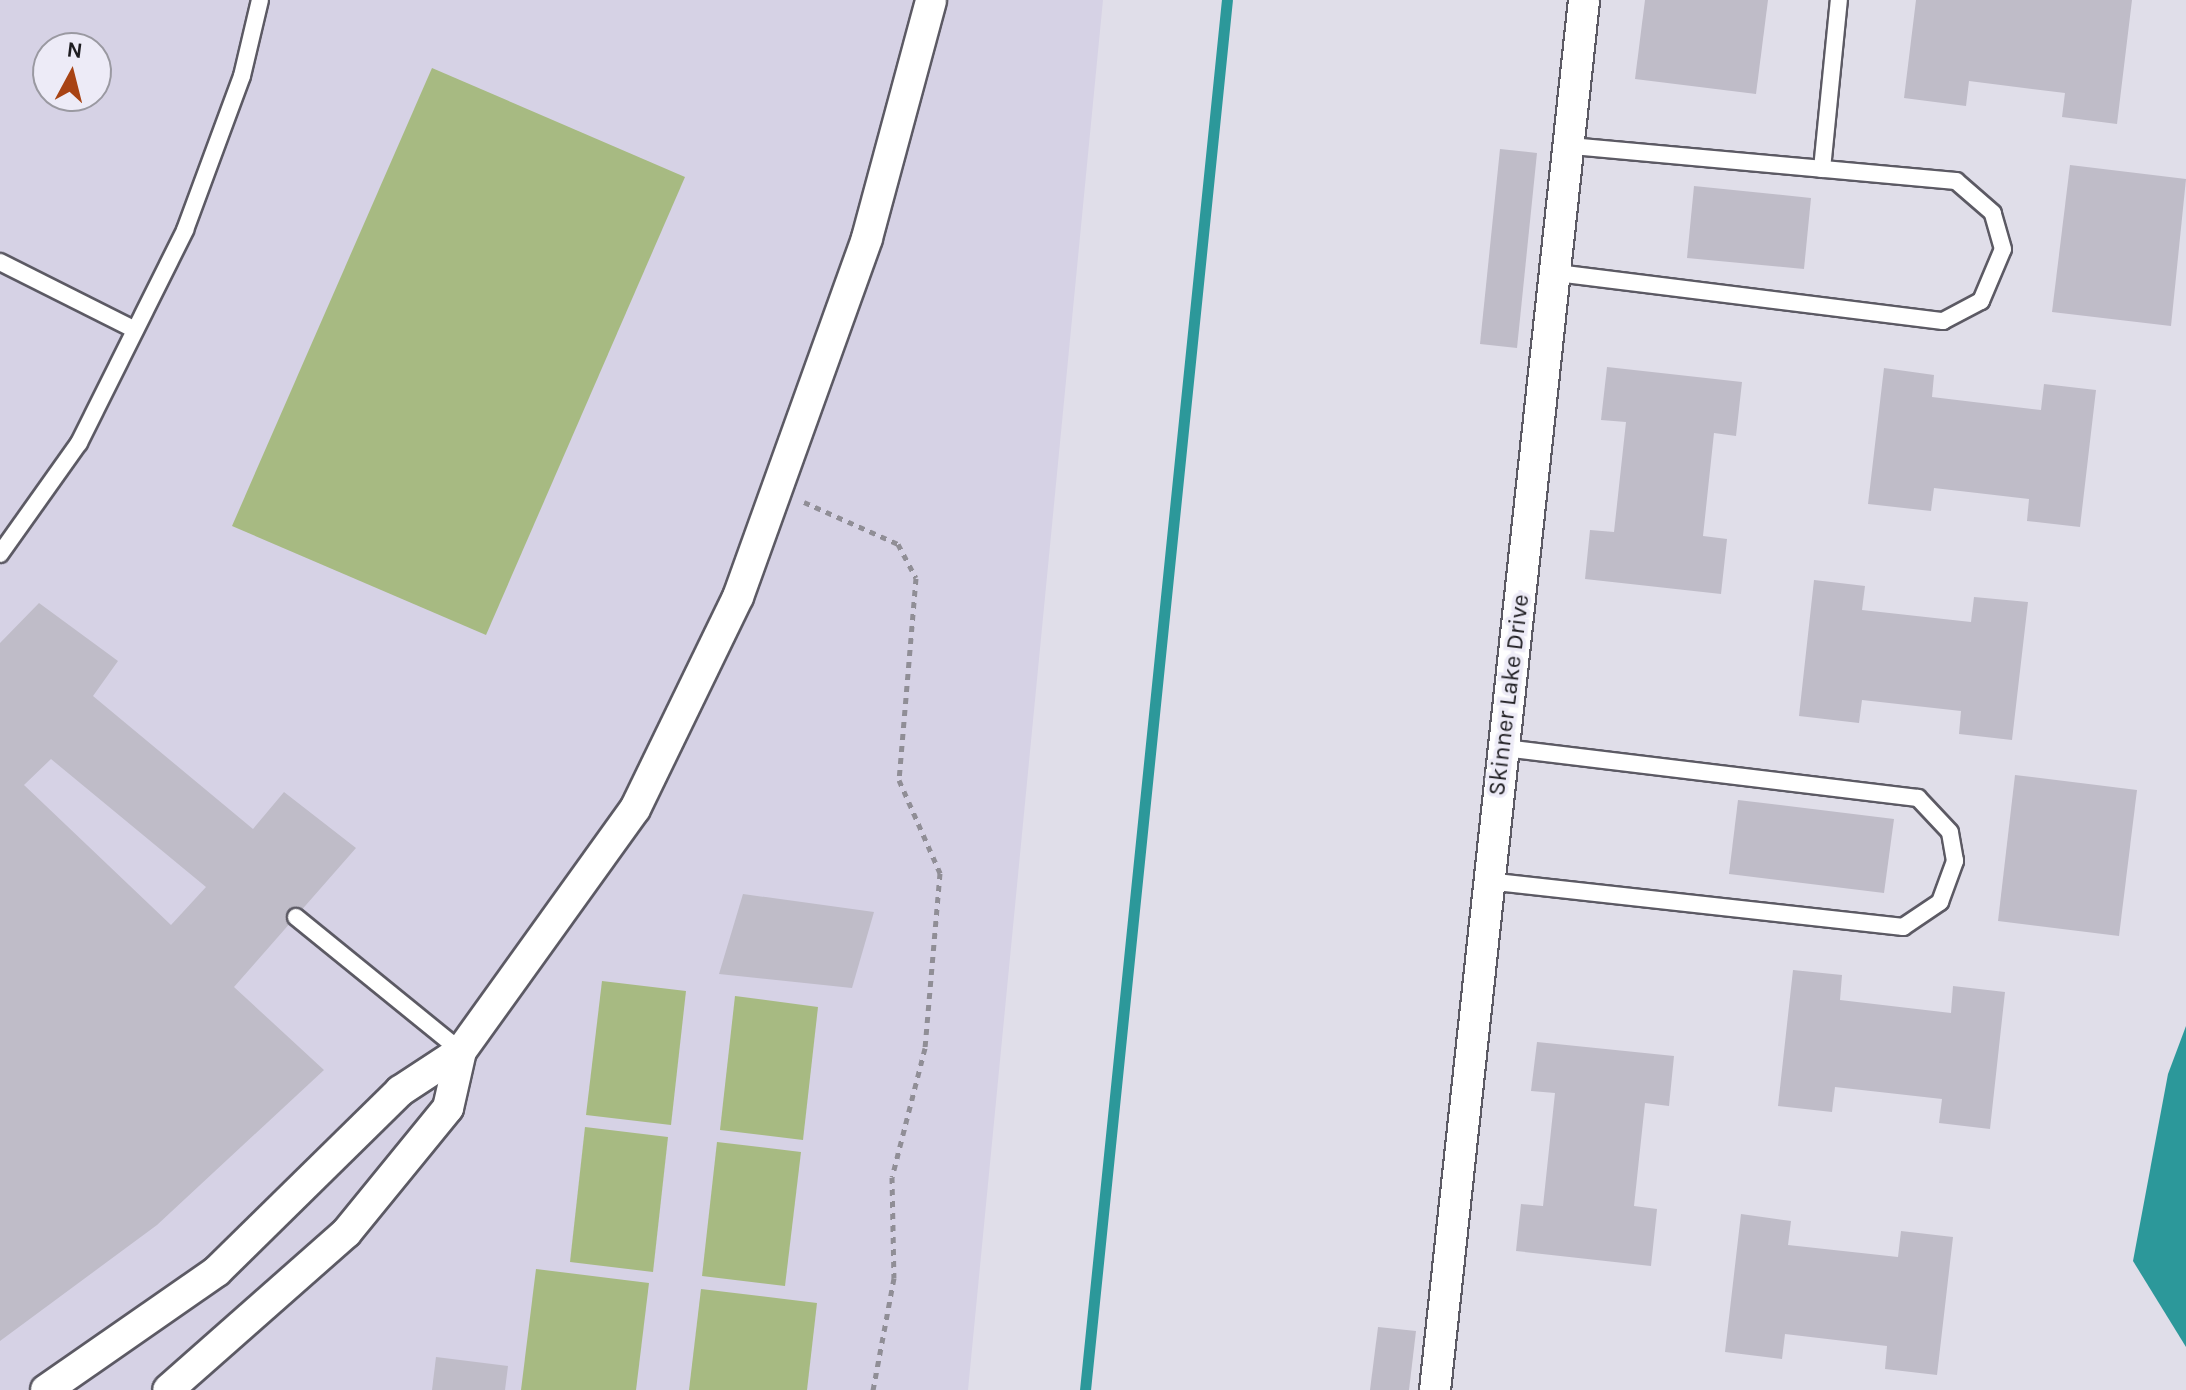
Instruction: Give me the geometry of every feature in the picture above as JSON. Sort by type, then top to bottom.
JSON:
[{"type":"street","points":[[46,1390],[217,1271],[400,1091],[461,1051],[635,809],[738,597],[779,490],[867,238],[931,0]]},
{"type":"street","name":"Skinner Lake Drive","points":[[1440,1390],[1487,881],[1557,273],[1584,0]]},
{"type":"street","points":[[168,1390],[346,1233],[448,1108],[461,1051]]},
{"type":"lane","points":[[0,554],[79,443],[185,230],[242,76],[260,0]]},
{"type":"lane","points":[[1822,169],[1839,0]]},
{"type":"lane","points":[[1557,273],[1943,321],[1981,301],[2003,249],[1993,213],[1956,181],[1570,146]]},
{"type":"lane","points":[[0,262],[135,330]]},
{"type":"lane","points":[[1487,881],[1903,927],[1940,902],[1955,861],[1950,832],[1918,798],[1502,748]]},
{"type":"lane","points":[[296,917],[461,1051]]},
{"type":"path","points":[[779,490],[898,544],[916,578],[899,780],[940,873],[925,1048],[892,1177],[894,1278],[873,1390]]},
{"type":"shaded area","points":[[0,0],[1103,0],[968,1390],[0,1390]]},
{"type":"green space","points":[[432,68],[685,177],[486,635],[232,526]]},
{"type":"green space","points":[[602,981],[686,991],[671,1125],[586,1115]]},
{"type":"green space","points":[[735,996],[818,1007],[803,1140],[720,1130]]},
{"type":"green space","points":[[585,1127],[668,1137],[653,1272],[570,1262]]},
{"type":"green space","points":[[717,1142],[801,1152],[785,1286],[702,1276]]},
{"type":"green space","points":[[536,1269],[649,1283],[636,1390],[521,1390]]},
{"type":"green space","points":[[701,1289],[817,1303],[807,1390],[689,1390]]},
{"type":"water","points":[[2186,1026],[2186,1347],[2133,1261],[2168,1074]]},
{"type":"building","points":[[1645,0],[1768,0],[1756,94],[1635,79]]},
{"type":"building","points":[[1916,0],[2132,0],[2117,124],[2062,117],[2065,93],[1969,81],[1966,106],[1904,98]]},
{"type":"building","points":[[1500,149],[1537,153],[1517,348],[1480,344]]},
{"type":"building","points":[[2070,165],[2186,179],[2171,326],[2052,312]]},
{"type":"building","points":[[1694,186],[1811,198],[1804,269],[1687,258]]},
{"type":"building","points":[[1607,367],[1742,382],[1736,436],[1714,433],[1703,536],[1727,539],[1721,594],[1585,579],[1590,530],[1614,532],[1626,422],[1601,420]]},
{"type":"building","points":[[1884,368],[1934,375],[1932,397],[2041,410],[2044,384],[2096,390],[2080,527],[2027,521],[2029,499],[1934,488],[1931,511],[1868,504]]},
{"type":"building","points":[[1814,580],[1865,586],[1862,610],[1971,622],[1974,597],[2028,602],[2012,740],[1959,734],[1961,711],[1862,700],[1859,723],[1799,716]]},
{"type":"building","points":[[39,603],[118,661],[93,696],[253,829],[284,792],[356,848],[234,987],[324,1070],[157,1225],[0,1341],[0,643]],"holes":[[[51,759],[206,887],[171,925],[24,785]]]},
{"type":"building","points":[[2015,775],[2137,790],[2119,936],[1998,921]]},
{"type":"building","points":[[1738,800],[1894,819],[1884,893],[1729,874]]},
{"type":"building","points":[[743,894],[874,912],[852,988],[719,974]]},
{"type":"building","points":[[1793,970],[1842,975],[1840,1000],[1951,1013],[1953,986],[2005,992],[1990,1129],[1939,1123],[1942,1099],[1835,1087],[1832,1112],[1778,1106]]},
{"type":"building","points":[[1537,1042],[1674,1056],[1669,1106],[1645,1103],[1634,1206],[1657,1209],[1651,1266],[1516,1251],[1521,1204],[1543,1206],[1555,1093],[1531,1091]]},
{"type":"building","points":[[1741,1214],[1791,1221],[1788,1245],[1898,1257],[1901,1231],[1953,1237],[1937,1375],[1885,1369],[1887,1346],[1785,1334],[1782,1359],[1725,1352]]},
{"type":"building","points":[[1378,1327],[1416,1331],[1409,1390],[1370,1390]]},
{"type":"building","points":[[436,1357],[508,1366],[505,1390],[432,1390]]},
{"type":"waterway","points":[[1085,1390],[1227,0]]}]
